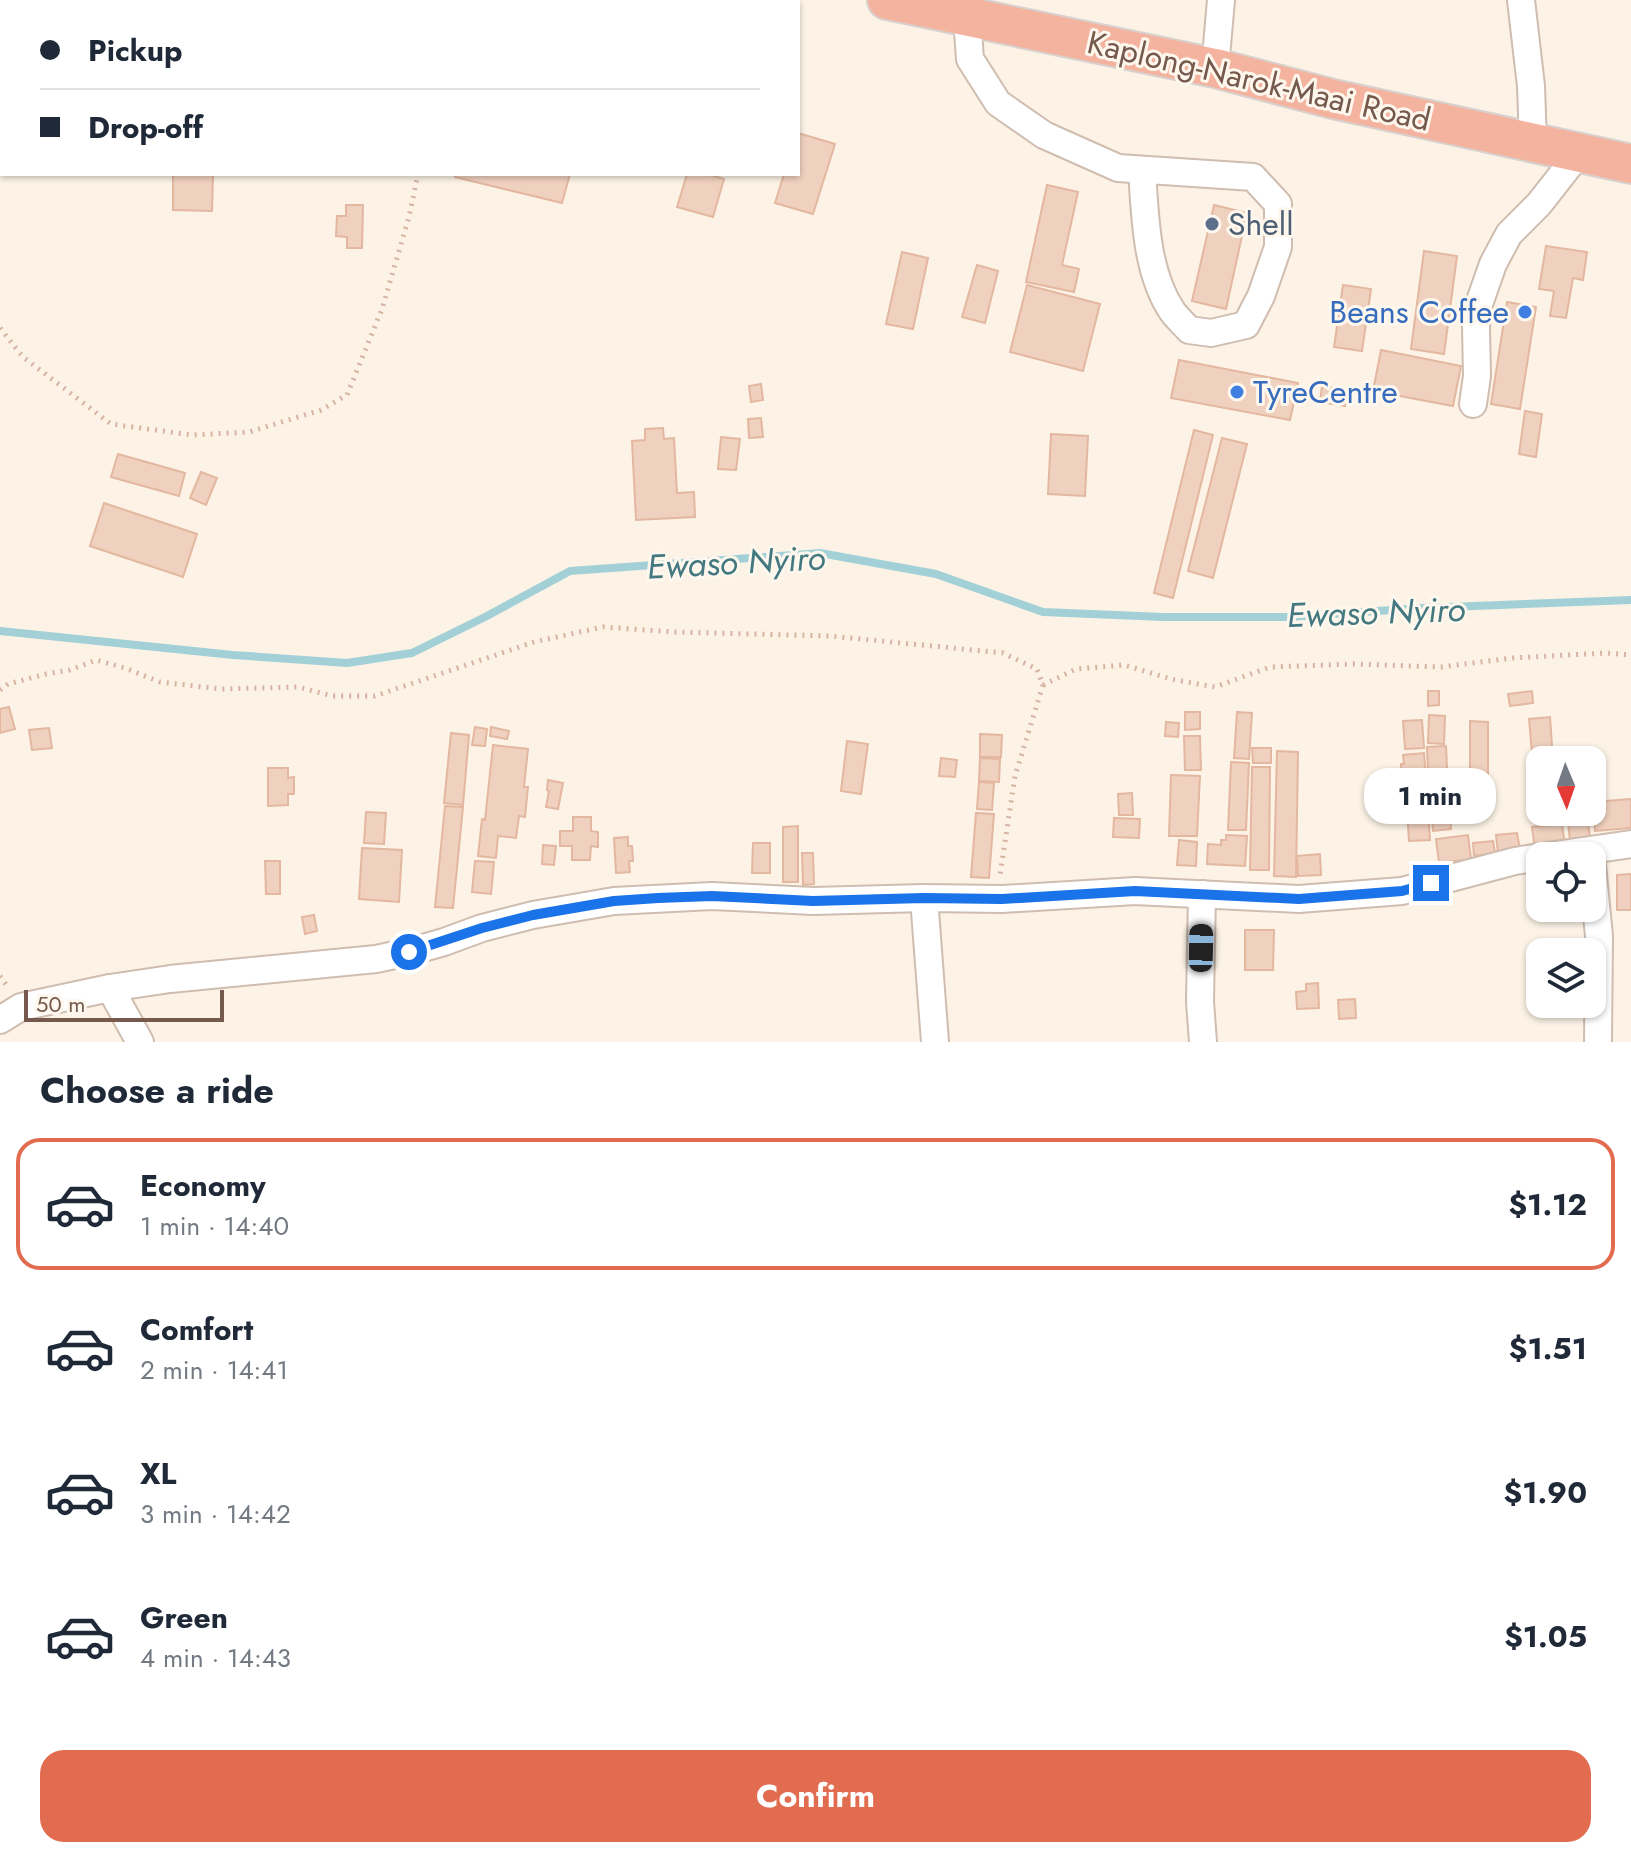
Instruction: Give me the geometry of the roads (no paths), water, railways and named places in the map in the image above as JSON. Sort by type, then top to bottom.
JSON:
[{"type":"highway","name":"Kaplong-Narok-Maai Road","points":[[887,0],[1215,68],[1333,99],[1631,164]]},
{"type":"street","points":[[1215,68],[1221,0]]},
{"type":"street","points":[[1521,0],[1531,86],[1533,143]]},
{"type":"street","points":[[967,18],[970,59],[998,103],[1044,135],[1118,168],[1253,177],[1278,204],[1278,247],[1261,296],[1246,325],[1211,333],[1189,330],[1172,311],[1152,266],[1142,170]]},
{"type":"street","points":[[1473,404],[1479,304],[1493,264],[1509,234],[1539,204],[1579,153]]},
{"type":"street","points":[[1606,852],[1631,844]]},
{"type":"street","points":[[0,1020],[21,1007],[110,988],[170,979],[376,959],[533,915],[614,901],[712,896],[813,901],[1002,899],[1135,891],[1299,899],[1402,891],[1526,859]]},
{"type":"street","points":[[1202,894],[1200,1002],[1203,1042]]},
{"type":"street","points":[[924,898],[935,1042]]},
{"type":"street","points":[[1598,922],[1598,1042]]},
{"type":"street","points":[[110,988],[140,1042]]},
{"type":"waterway","name":"Ewaso Nyiro","points":[[0,631],[233,655],[347,663],[412,653],[570,571],[820,553],[936,574],[1043,612],[1163,617],[1288,617],[1631,600]]},
{"type":"place","name":"Shell","points":[[1212,224]]},
{"type":"place","name":"Beans Coffee","points":[[1525,312]]},
{"type":"place","name":"TyreCentre","points":[[1237,392]]}]
